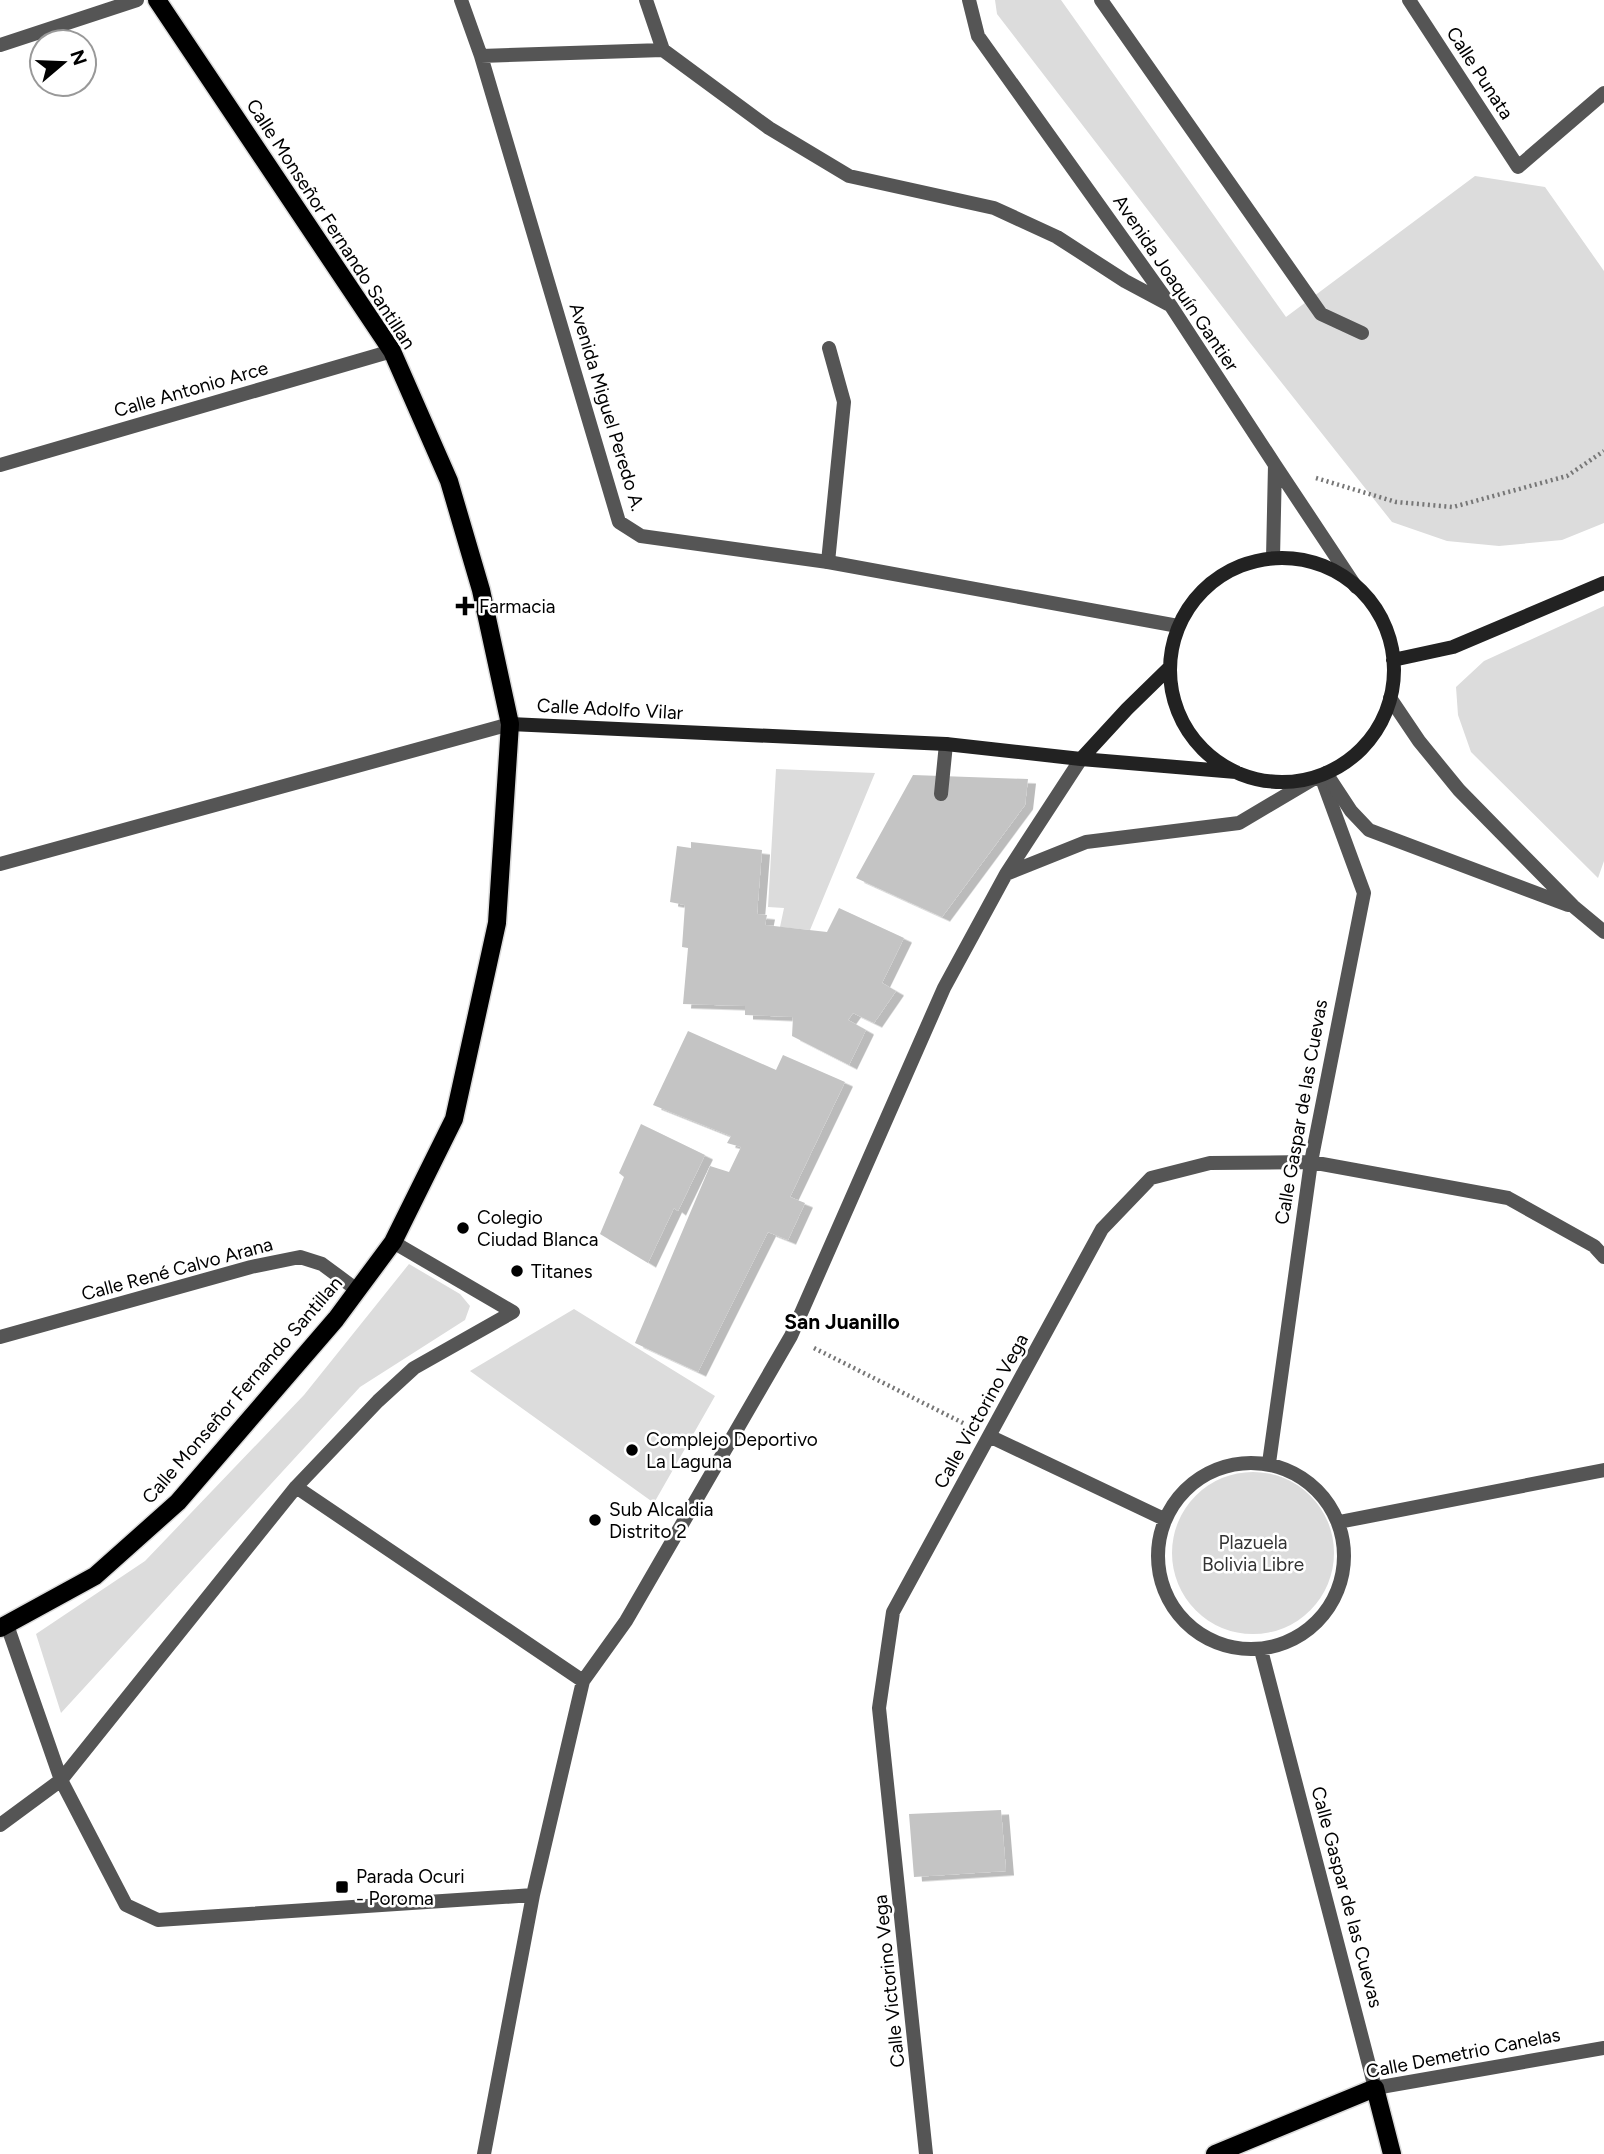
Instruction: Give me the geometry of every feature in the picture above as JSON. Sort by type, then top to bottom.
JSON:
[{"type":"main road","name":"Calle Monseñor Fernando Santillan","points":[[4,1627],[95,1576],[178,1502],[336,1319],[393,1242],[454,1119],[496,923],[510,724],[481,590],[449,481],[392,351],[157,0]]},
{"type":"main road","points":[[1273,558],[1303,560],[1332,569],[1356,587],[1371,602],[1385,630],[1393,660],[1390,698],[1383,724],[1367,744],[1354,758],[1321,776],[1289,782],[1271,782],[1236,772],[1213,758],[1194,740],[1181,717],[1171,690],[1169,668],[1173,644],[1178,626],[1195,599],[1217,578],[1244,564],[1273,558]]},
{"type":"main road","points":[[1393,660],[1453,648],[1604,583]]},
{"type":"main road","points":[[1081,759],[1169,668]]},
{"type":"main road","name":"Calle Adolfo Vilar","points":[[510,724],[946,744],[1236,772]]},
{"type":"main road","name":"Calle Demetrio Canelas","points":[[1215,2154],[1375,2088]]},
{"type":"main road","name":"Calle Gaspar de las Cuevas","points":[[1375,2088],[1392,2154]]},
{"type":"street","points":[[0,45],[137,0]]},
{"type":"street","name":"Avenida Miguel Peredo A.","points":[[461,0],[481,55],[619,522],[640,536],[828,562],[1178,626]]},
{"type":"street","points":[[646,0],[663,50],[769,128],[849,176],[994,208],[1057,237],[1125,281],[1171,306]]},
{"type":"street","name":"Avenida Joaquín Gantier","points":[[968,0],[978,36],[1171,306],[1356,587]]},
{"type":"street","points":[[1101,0],[1321,314],[1362,333]]},
{"type":"street","name":"Calle Punata","points":[[1409,0],[1518,167],[1604,93]]},
{"type":"street","points":[[481,55],[663,50]]},
{"type":"street","points":[[828,562],[844,402],[829,348]]},
{"type":"street","name":"Calle Antonio Arce","points":[[0,465],[392,351]]},
{"type":"street","points":[[1273,558],[1275,465]]},
{"type":"street","points":[[1390,698],[1419,741],[1459,790],[1573,906],[1604,932]]},
{"type":"street","name":"Calle Adolfo Vilar","points":[[0,864],[510,724]]},
{"type":"street","points":[[941,794],[946,744]]},
{"type":"street","points":[[484,2154],[533,1895],[583,1681],[626,1622],[791,1336],[944,988],[1006,874],[1081,759]]},
{"type":"street","points":[[1006,874],[1086,842],[1239,823],[1321,776],[1369,830],[1573,906]]},
{"type":"street","name":"Calle Gaspar de las Cuevas","points":[[1269,1463],[1311,1162],[1364,893],[1321,776]]},
{"type":"street","name":"Calle Victorino Vega","points":[[926,2154],[879,1708],[893,1612],[1102,1229],[1151,1178],[1210,1163],[1311,1162],[1508,1198],[1594,1246],[1604,1257]]},
{"type":"street","points":[[0,1825],[61,1780],[296,1487],[378,1401],[414,1368],[513,1312],[393,1242]]},
{"type":"street","name":"Calle René Calvo Arana","points":[[0,1337],[251,1267],[300,1257],[322,1264],[357,1290]]},
{"type":"street","points":[[989,1436],[1164,1519]]},
{"type":"street","points":[[1237,1462],[1269,1463],[1298,1475],[1323,1495],[1339,1522],[1345,1550],[1342,1579],[1331,1605],[1312,1627],[1289,1643],[1261,1650],[1229,1647],[1199,1634],[1175,1612],[1161,1583],[1157,1551],[1164,1519],[1181,1492],[1206,1472],[1237,1462]]},
{"type":"street","points":[[1339,1522],[1604,1470]]},
{"type":"street","points":[[296,1487],[583,1681]]},
{"type":"street","points":[[4,1627],[61,1780],[125,1905],[158,1920],[533,1895]]},
{"type":"street","name":"Calle Gaspar de las Cuevas","points":[[1261,1650],[1375,2088]]},
{"type":"street","name":"Calle Demetrio Canelas","points":[[1375,2088],[1604,2048]]},
{"type":"path","points":[[1275,465],[1395,502],[1452,507],[1567,476],[1604,451]]},
{"type":"path","points":[[791,1336],[989,1436]]},
{"type":"green space","points":[[995,0],[1061,0],[1286,317],[1475,176],[1545,187],[1604,271],[1604,523],[1562,540],[1499,546],[1447,541],[1392,522],[997,14]]},
{"type":"green space","points":[[1604,606],[1604,861],[1598,878],[1471,752],[1458,715],[1456,687],[1484,661]]},
{"type":"green space","points":[[776,769],[875,773],[810,930],[780,927],[784,908],[768,907]]},
{"type":"green space","points":[[409,1264],[460,1294],[470,1306],[465,1320],[360,1387],[61,1713],[36,1634],[145,1561],[304,1395]]},
{"type":"green space","name":"Complejo Deportivo La Laguna","points":[[574,1309],[715,1396],[654,1503],[470,1371]]},
{"type":"green space","name":"Plazuela Bolivia Libre","points":[[1253,1472],[1284,1478],[1311,1495],[1328,1522],[1334,1553],[1328,1584],[1311,1611],[1284,1628],[1253,1634],[1222,1628],[1195,1611],[1178,1584],[1172,1553],[1178,1522],[1195,1495],[1222,1478]]},
{"type":"building","points":[[913,775],[1028,779],[1025,805],[942,917],[856,878]]},
{"type":"building","points":[[691,842],[762,850],[757,914],[767,915],[765,925],[827,932],[839,908],[904,938],[882,983],[896,991],[874,1023],[853,1013],[848,1020],[866,1030],[849,1065],[792,1036],[793,1017],[745,1015],[745,1006],[683,1004],[688,948],[682,947],[685,905],[670,902],[677,846],[691,848]]},
{"type":"building","points":[[688,1031],[776,1070],[783,1055],[845,1082],[790,1197],[805,1203],[788,1240],[768,1232],[698,1372],[635,1343],[710,1166],[729,1172],[741,1147],[727,1143],[731,1136],[653,1105]]},
{"type":"building","points":[[641,1124],[705,1155],[678,1211],[674,1208],[648,1263],[600,1234],[624,1177],[619,1173]]},
{"type":"building","points":[[1001,1810],[1006,1871],[914,1877],[909,1814]]},
{"type":"place","name":"Farmacia","points":[[465,606]]},
{"type":"place","name":"Colegio Ciudad Blanca","points":[[463,1228]]},
{"type":"place","name":"Titanes","points":[[517,1271]]},
{"type":"place","name":"Complejo Deportivo La Laguna","points":[[632,1450]]},
{"type":"place","name":"Sub Alcaldia Distrito 2","points":[[595,1520]]},
{"type":"place","name":"Parada Ocuri - Poroma","points":[[342,1887]]},
{"type":"district","name":"San Juanillo","points":[[842,1321]]}]
